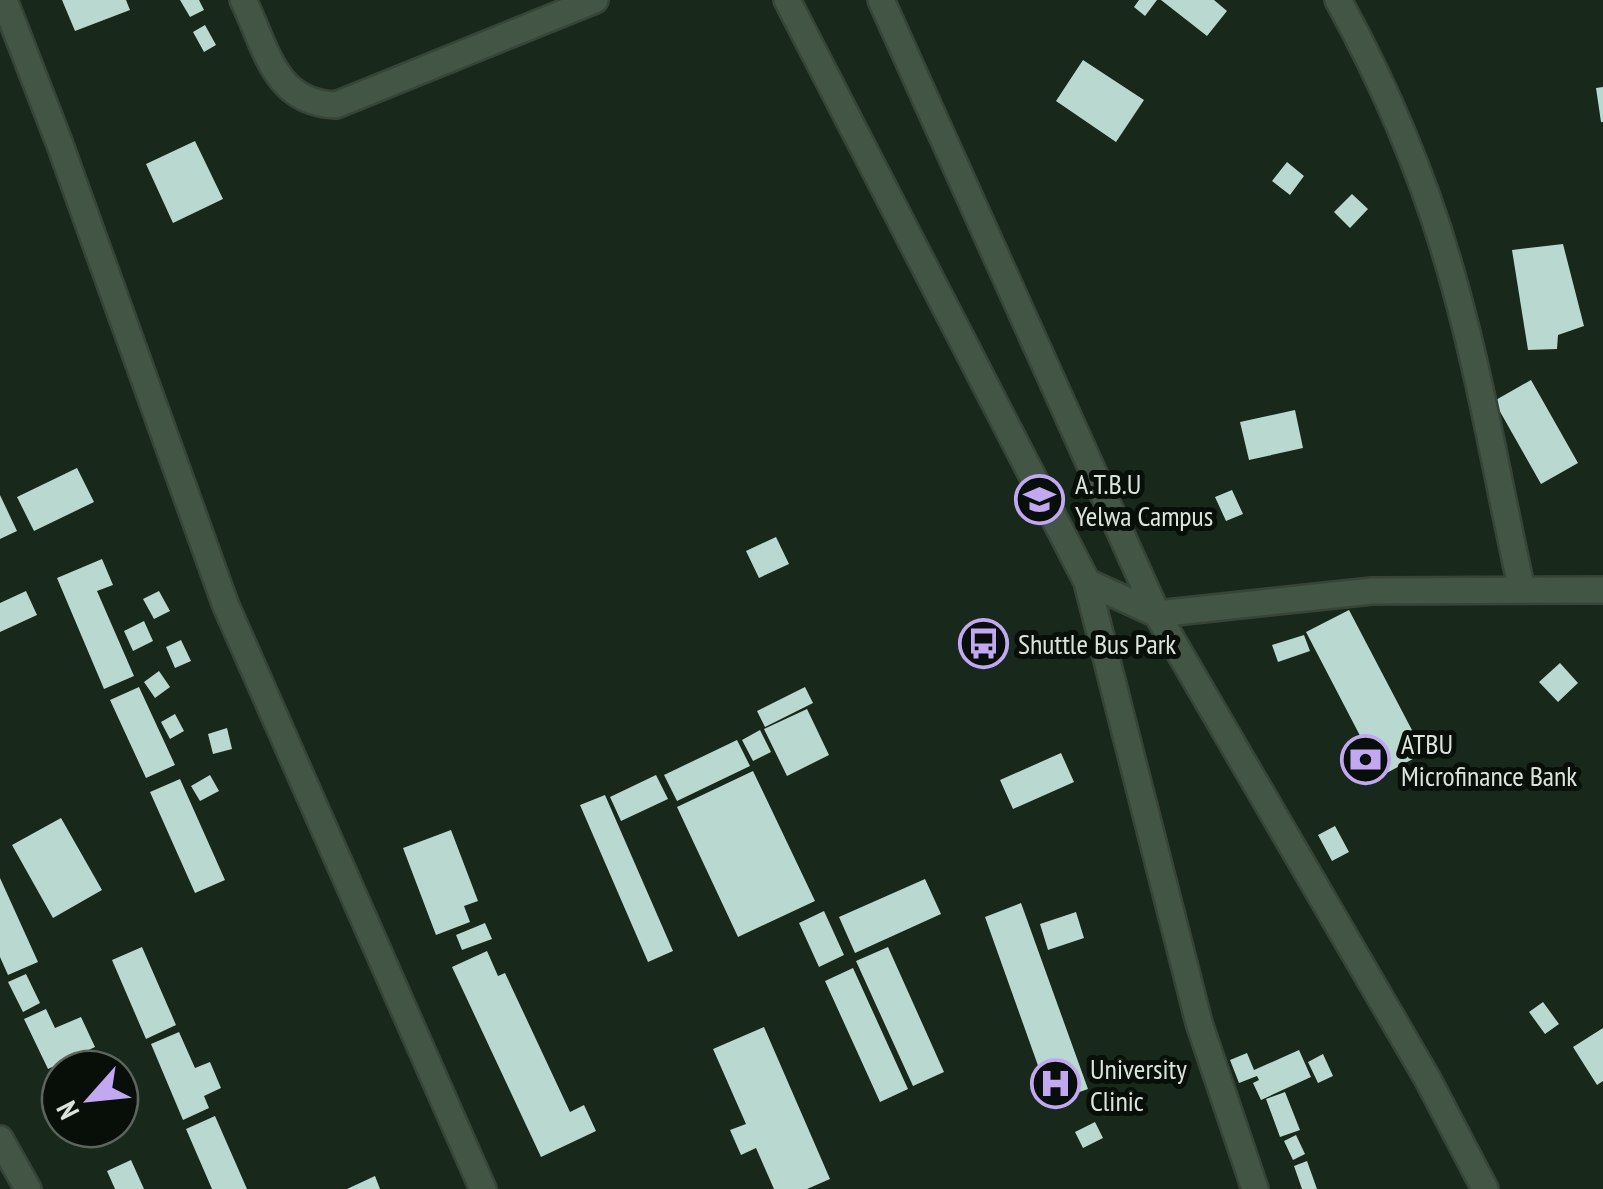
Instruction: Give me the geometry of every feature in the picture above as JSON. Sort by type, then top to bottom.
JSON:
[{"type":"street","points":[[4,0],[60,142],[226,606],[483,1189]]},
{"type":"street","points":[[243,0],[288,92],[303,101],[336,104],[594,0]]},
{"type":"street","points":[[786,0],[1088,582],[1199,1023],[1255,1189]]},
{"type":"street","points":[[881,0],[1157,614],[1427,1078],[1486,1189]]},
{"type":"street","points":[[1338,0],[1382,85],[1424,187],[1455,284],[1522,590]]},
{"type":"street","points":[[1088,582],[1157,614],[1372,591],[1603,590]]},
{"type":"street","points":[[0,1138],[28,1189]]},
{"type":"building","points":[[62,0],[126,0],[130,10],[75,31]]},
{"type":"building","points":[[180,0],[199,0],[204,10],[190,17]]},
{"type":"building","points":[[1139,0],[1157,0],[1145,16],[1134,7]]},
{"type":"building","points":[[1161,0],[1214,0],[1227,11],[1207,36]]},
{"type":"building","points":[[205,25],[216,45],[204,52],[193,32]]},
{"type":"building","points":[[1083,60],[1144,100],[1116,142],[1056,101]]},
{"type":"building","points":[[1603,87],[1603,122],[1601,122],[1596,88]]},
{"type":"building","points":[[195,141],[223,199],[173,223],[146,164]]},
{"type":"building","points":[[1287,162],[1304,176],[1290,195],[1272,181]]},
{"type":"building","points":[[1352,194],[1368,209],[1350,228],[1334,212]]},
{"type":"building","points":[[1563,244],[1584,326],[1558,335],[1557,349],[1528,350],[1512,250]]},
{"type":"building","points":[[1531,380],[1578,463],[1541,484],[1494,401]]},
{"type":"building","points":[[1295,410],[1303,448],[1249,460],[1240,422]]},
{"type":"building","points":[[77,468],[94,502],[34,531],[17,497]]},
{"type":"building","points":[[1232,490],[1243,514],[1226,521],[1215,497]]},
{"type":"building","points":[[0,495],[17,531],[0,539]]},
{"type":"building","points":[[776,537],[789,564],[759,578],[746,551]]},
{"type":"building","points":[[102,559],[113,585],[97,591],[134,676],[104,689],[57,578]]},
{"type":"building","points":[[26,591],[37,615],[0,632],[0,603]]},
{"type":"building","points":[[159,591],[170,611],[154,619],[143,599]]},
{"type":"building","points":[[1349,610],[1424,753],[1381,776],[1306,632]]},
{"type":"building","points":[[144,621],[153,641],[133,651],[124,631]]},
{"type":"building","points":[[1304,635],[1310,651],[1278,662],[1272,645]]},
{"type":"building","points":[[181,640],[191,661],[175,668],[166,647]]},
{"type":"building","points":[[1560,663],[1578,683],[1558,702],[1539,682]]},
{"type":"building","points":[[159,671],[170,687],[155,698],[144,682]]},
{"type":"building","points":[[139,687],[175,765],[146,778],[110,700]]},
{"type":"building","points":[[805,687],[813,703],[765,727],[757,711]]},
{"type":"building","points":[[807,709],[829,755],[787,776],[764,729]]},
{"type":"building","points":[[175,714],[184,731],[170,739],[161,722]]},
{"type":"building","points":[[227,728],[232,749],[213,754],[208,734]]},
{"type":"building","points":[[760,730],[771,752],[753,761],[742,740]]},
{"type":"building","points":[[737,740],[750,766],[677,801],[664,775]]},
{"type":"building","points":[[1061,753],[1074,782],[1013,809],[1000,780]]},
{"type":"building","points":[[753,771],[815,901],[738,937],[677,807]]},
{"type":"building","points":[[210,775],[219,791],[200,801],[191,786]]},
{"type":"building","points":[[656,775],[668,799],[621,821],[610,797]]},
{"type":"building","points":[[180,779],[225,880],[195,893],[150,792]]},
{"type":"building","points":[[605,795],[673,951],[648,962],[580,805]]},
{"type":"building","points":[[61,818],[102,890],[53,918],[12,845]]},
{"type":"building","points":[[1335,826],[1349,852],[1332,861],[1318,835]]},
{"type":"building","points":[[451,830],[478,901],[464,906],[470,922],[436,935],[403,848]]},
{"type":"building","points":[[0,878],[38,962],[8,975],[0,957]]},
{"type":"building","points":[[925,879],[941,914],[855,953],[839,917]]},
{"type":"building","points":[[1021,903],[1088,1089],[1051,1102],[985,917]]},
{"type":"building","points":[[824,911],[844,955],[819,967],[799,923]]},
{"type":"building","points":[[1076,912],[1084,938],[1048,950],[1040,924]]},
{"type":"building","points":[[485,923],[492,939],[462,950],[456,935]]},
{"type":"building","points":[[142,947],[176,1025],[146,1039],[112,960]]},
{"type":"building","points":[[888,947],[944,1072],[913,1086],[856,961]]},
{"type":"building","points":[[487,951],[498,976],[505,973],[570,1112],[584,1105],[596,1131],[541,1157],[452,967]]},
{"type":"building","points":[[853,968],[908,1089],[880,1102],[825,981]]},
{"type":"building","points":[[26,974],[40,1003],[23,1012],[8,982]]},
{"type":"building","points":[[1543,1002],[1559,1024],[1545,1034],[1529,1012]]},
{"type":"building","points":[[46,1009],[55,1028],[81,1017],[95,1047],[40,1049],[40,1052],[24,1019]]},
{"type":"building","points":[[764,1027],[830,1179],[807,1189],[774,1189],[756,1148],[741,1155],[730,1130],[746,1124],[713,1049]]},
{"type":"building","points":[[1603,1028],[1603,1081],[1597,1085],[1573,1047]]},
{"type":"building","points":[[179,1032],[195,1068],[210,1062],[221,1088],[204,1096],[209,1108],[183,1120],[151,1044]]},
{"type":"building","points":[[1299,1050],[1311,1077],[1261,1100],[1253,1083],[1259,1080],[1257,1076],[1239,1083],[1230,1060],[1247,1053],[1254,1070]]},
{"type":"building","points":[[1323,1054],[1333,1076],[1318,1083],[1308,1062]]},
{"type":"building","points":[[1285,1092],[1300,1130],[1280,1137],[1266,1099]]},
{"type":"building","points":[[215,1116],[247,1189],[212,1189],[186,1129]]},
{"type":"building","points":[[1095,1122],[1103,1138],[1083,1148],[1075,1132]]},
{"type":"building","points":[[1296,1135],[1305,1154],[1293,1160],[1284,1141]]},
{"type":"building","points":[[131,1160],[144,1189],[115,1189],[107,1171]]},
{"type":"building","points":[[1307,1161],[1317,1189],[1302,1189],[1294,1166]]},
{"type":"building","points":[[375,1176],[380,1189],[347,1189]]},
{"type":"place","name":"A.T.B.U Yelwa Campus","points":[[1040,499]]},
{"type":"place","name":"Shuttle Bus Park","points":[[983,643]]},
{"type":"place","name":"ATBU Microfinance Bank","points":[[1366,759]]},
{"type":"place","name":"University Clinic","points":[[1055,1084]]}]
